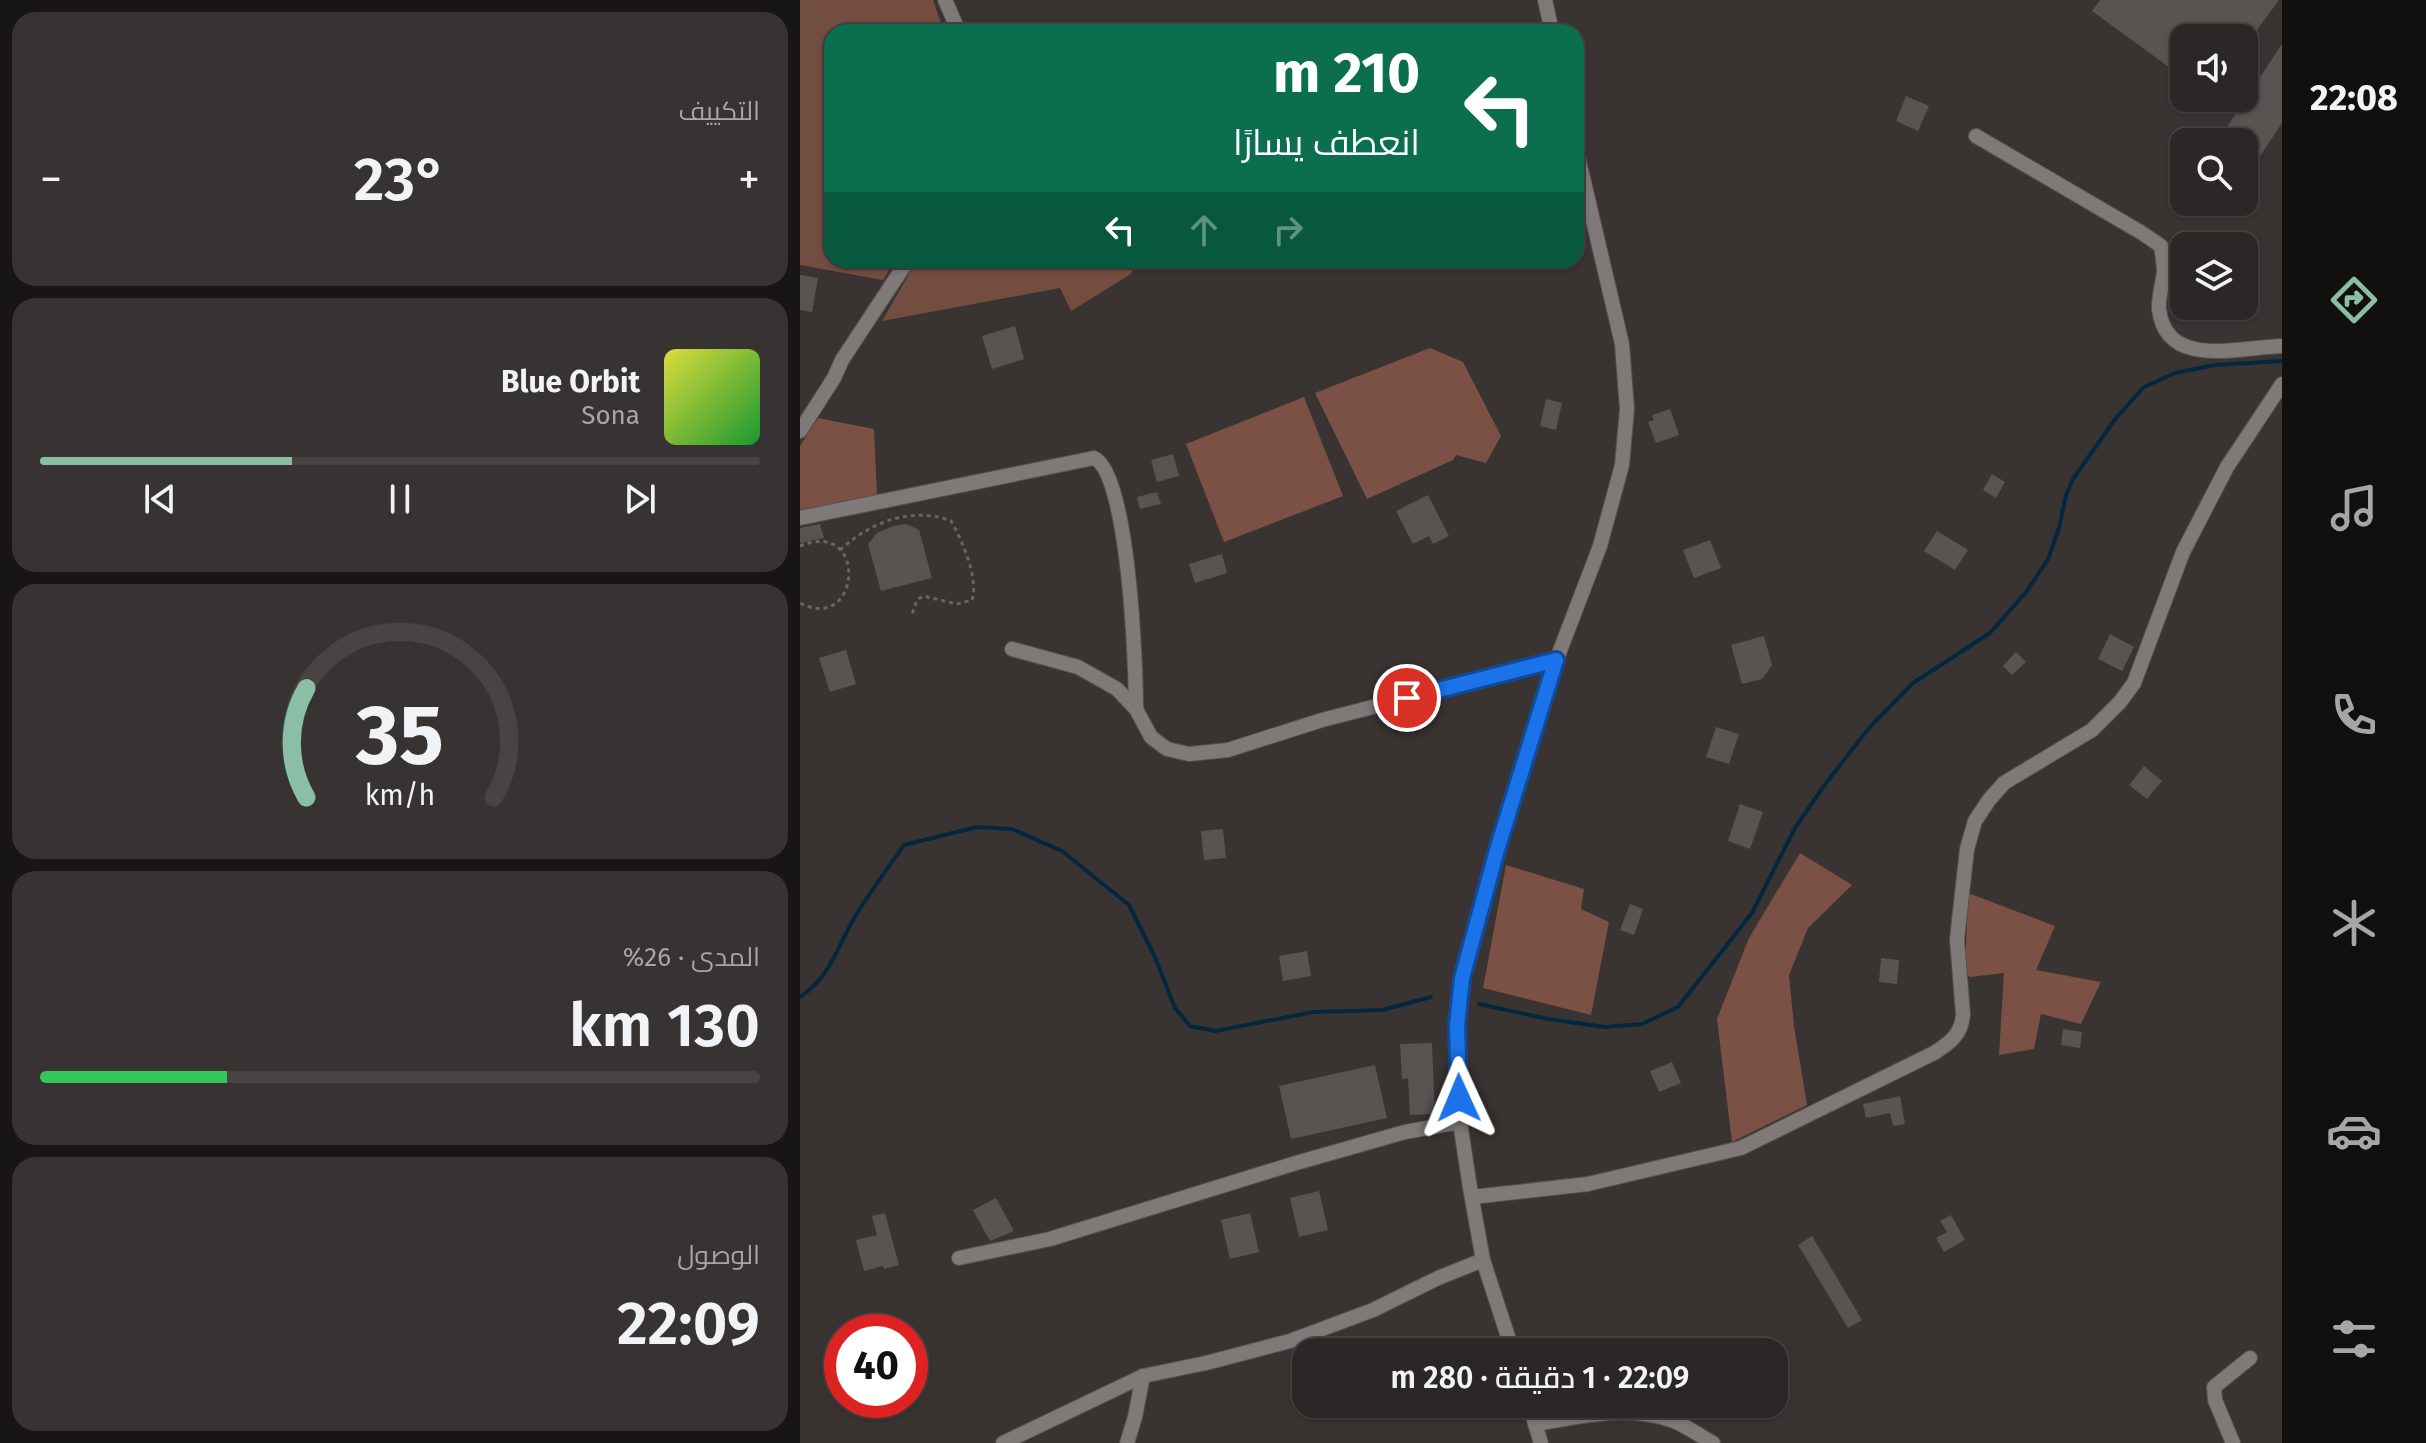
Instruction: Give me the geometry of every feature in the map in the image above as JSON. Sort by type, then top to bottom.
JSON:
[{"type":"street","points":[[945,0],[956,24]]},
{"type":"street","points":[[1545,0],[1550,24]]},
{"type":"street","points":[[1976,136],[2161,246],[2164,269],[2159,307],[2163,324],[2172,338],[2184,347],[2199,352],[2282,346]]},
{"type":"street","points":[[1508,1338],[1483,1260],[1472,1197],[1460,1122],[1457,1025],[1462,978],[1497,850],[1556,660],[1600,546],[1622,465],[1627,409],[1622,344],[1584,182]]},
{"type":"street","points":[[800,431],[903,268]]},
{"type":"street","points":[[1472,1197],[1588,1184],[1741,1148],[1934,1053],[1955,1037],[1962,1026],[1963,1014],[1957,939],[1967,849],[1975,821],[2004,783],[2092,730],[2134,683],[2183,552],[2227,467],[2282,384]]},
{"type":"street","points":[[800,518],[1094,458],[1101,461],[1108,473],[1123,538],[1135,645],[1136,709]]},
{"type":"street","points":[[1012,649],[1078,667],[1117,689],[1136,709],[1151,737],[1167,749],[1189,754],[1228,750],[1322,720],[1556,660]]},
{"type":"street","points":[[959,1258],[1050,1239],[1296,1163],[1405,1132],[1460,1122]]},
{"type":"street","points":[[1003,1443],[1143,1376],[1290,1341],[1373,1310],[1483,1260]]},
{"type":"street","points":[[2233,1443],[2213,1393],[2214,1387],[2250,1358]]},
{"type":"street","points":[[1127,1443],[1143,1376]]},
{"type":"street","points":[[1535,1424],[1593,1415],[1640,1413],[1673,1421],[1713,1443]]},
{"type":"street","points":[[1533,1418],[1541,1443]]},
{"type":"path","points":[[840,550],[857,534],[889,519],[916,515],[938,516],[951,521],[963,546],[975,589],[972,600],[957,604],[923,596],[917,600],[912,614]]},
{"type":"path","points":[[800,546],[821,541],[840,550],[851,570],[846,592],[839,600],[818,608],[800,603]]},
{"type":"shaded area","points":[[800,0],[933,0],[941,24],[824,24],[824,268],[890,268],[883,280],[800,265]]},
{"type":"shaded area","points":[[912,268],[1133,268],[1131,274],[1071,311],[1060,288],[882,321]]},
{"type":"shaded area","points":[[1430,348],[1463,362],[1501,436],[1486,463],[1456,455],[1453,460],[1367,499],[1315,393]]},
{"type":"shaded area","points":[[1304,397],[1343,496],[1224,542],[1186,444]]},
{"type":"shaded area","points":[[818,418],[874,429],[877,496],[800,510],[800,446]]},
{"type":"shaded area","points":[[1800,853],[1852,885],[1808,928],[1789,975],[1807,1105],[1732,1142],[1717,1019],[1749,938]]},
{"type":"shaded area","points":[[1506,865],[1584,889],[1581,909],[1609,922],[1591,1015],[1483,988]]},
{"type":"shaded area","points":[[1968,893],[2055,926],[2036,970],[2101,982],[2081,1024],[2041,1014],[2034,1049],[1999,1055],[2004,973],[1970,977],[1965,973]]},
{"type":"building","points":[[2100,0],[2279,0],[2258,28],[2258,24],[2170,24],[2170,68],[2092,11]]},
{"type":"building","points":[[2282,44],[2282,123],[2260,156],[2258,128],[2227,127],[2237,112],[2258,112],[2258,80]]},
{"type":"building","points":[[1906,96],[1929,106],[1918,131],[1896,121]]},
{"type":"building","points":[[800,275],[818,278],[812,312],[800,310]]},
{"type":"building","points":[[1015,326],[1024,359],[992,369],[982,336]]},
{"type":"building","points":[[1546,399],[1562,403],[1556,430],[1540,426]]},
{"type":"building","points":[[1670,409],[1679,435],[1656,443],[1648,422],[1654,420],[1652,415]]},
{"type":"building","points":[[1173,454],[1179,476],[1157,482],[1151,460]]},
{"type":"building","points":[[1992,474],[2005,482],[1996,498],[1983,490]]},
{"type":"building","points":[[1157,492],[1161,504],[1140,509],[1137,497]]},
{"type":"building","points":[[1428,495],[1449,536],[1433,544],[1429,536],[1413,544],[1396,511]]},
{"type":"building","points":[[820,524],[824,538],[800,543],[800,528]]},
{"type":"building","points":[[906,524],[919,530],[932,578],[881,591],[868,544],[877,533]]},
{"type":"building","points":[[1937,531],[1968,550],[1955,570],[1924,551]]},
{"type":"building","points":[[1710,540],[1721,568],[1694,578],[1683,550]]},
{"type":"building","points":[[1222,554],[1227,573],[1195,583],[1189,564]]},
{"type":"building","points":[[2110,634],[2134,647],[2122,671],[2098,659]]},
{"type":"building","points":[[1764,636],[1772,665],[1762,679],[1742,684],[1731,645]]},
{"type":"building","points":[[846,650],[856,684],[830,692],[819,658]]},
{"type":"building","points":[[2016,652],[2026,662],[2012,675],[2003,666]]},
{"type":"building","points":[[1716,727],[1739,734],[1729,764],[1706,757]]},
{"type":"building","points":[[2144,766],[2162,781],[2147,799],[2129,785]]},
{"type":"building","points":[[1740,804],[1763,812],[1750,849],[1728,841]]},
{"type":"building","points":[[1223,829],[1226,858],[1204,860],[1201,831]]},
{"type":"building","points":[[1630,904],[1643,909],[1634,935],[1620,930]]},
{"type":"building","points":[[1307,951],[1311,976],[1283,981],[1279,956]]},
{"type":"building","points":[[1881,958],[1899,960],[1897,984],[1879,982]]},
{"type":"building","points":[[2063,1029],[2082,1032],[2080,1048],[2061,1045]]},
{"type":"building","points":[[1432,1043],[1435,1114],[1410,1115],[1408,1078],[1402,1079],[1400,1044]]},
{"type":"building","points":[[1672,1062],[1681,1083],[1659,1092],[1650,1071]]},
{"type":"building","points":[[1375,1065],[1387,1118],[1291,1139],[1279,1086]]},
{"type":"building","points":[[1900,1096],[1905,1124],[1893,1126],[1890,1113],[1866,1118],[1863,1104]]},
{"type":"building","points":[[1319,1191],[1328,1230],[1299,1237],[1290,1198]]},
{"type":"building","points":[[996,1198],[1014,1231],[990,1241],[973,1210]]},
{"type":"building","points":[[885,1213],[899,1265],[864,1271],[856,1240],[877,1235],[872,1216]]},
{"type":"building","points":[[1250,1213],[1259,1252],[1230,1259],[1221,1220]]},
{"type":"building","points":[[1951,1215],[1965,1240],[1944,1252],[1936,1238],[1947,1232],[1940,1221]]},
{"type":"building","points":[[1812,1236],[1862,1320],[1848,1328],[1798,1245]]},
{"type":"waterway","points":[[1479,1004],[1605,1027],[1642,1024],[1678,1007],[1752,913],[1795,828],[1869,728],[1913,683],[1990,633],[2027,591],[2048,559],[2073,479],[2116,418],[2144,387],[2175,373],[2215,365],[2282,361]]},
{"type":"waterway","points":[[800,997],[825,973],[858,912],[904,845],[977,827],[1012,829],[1062,851],[1129,905],[1154,955],[1175,1008],[1190,1026],[1215,1031],[1314,1012],[1382,1010],[1431,997]]},
{"type":"route","points":[[1407,698],[1556,660],[1497,850],[1462,978],[1457,1025],[1459,1098]]}]
